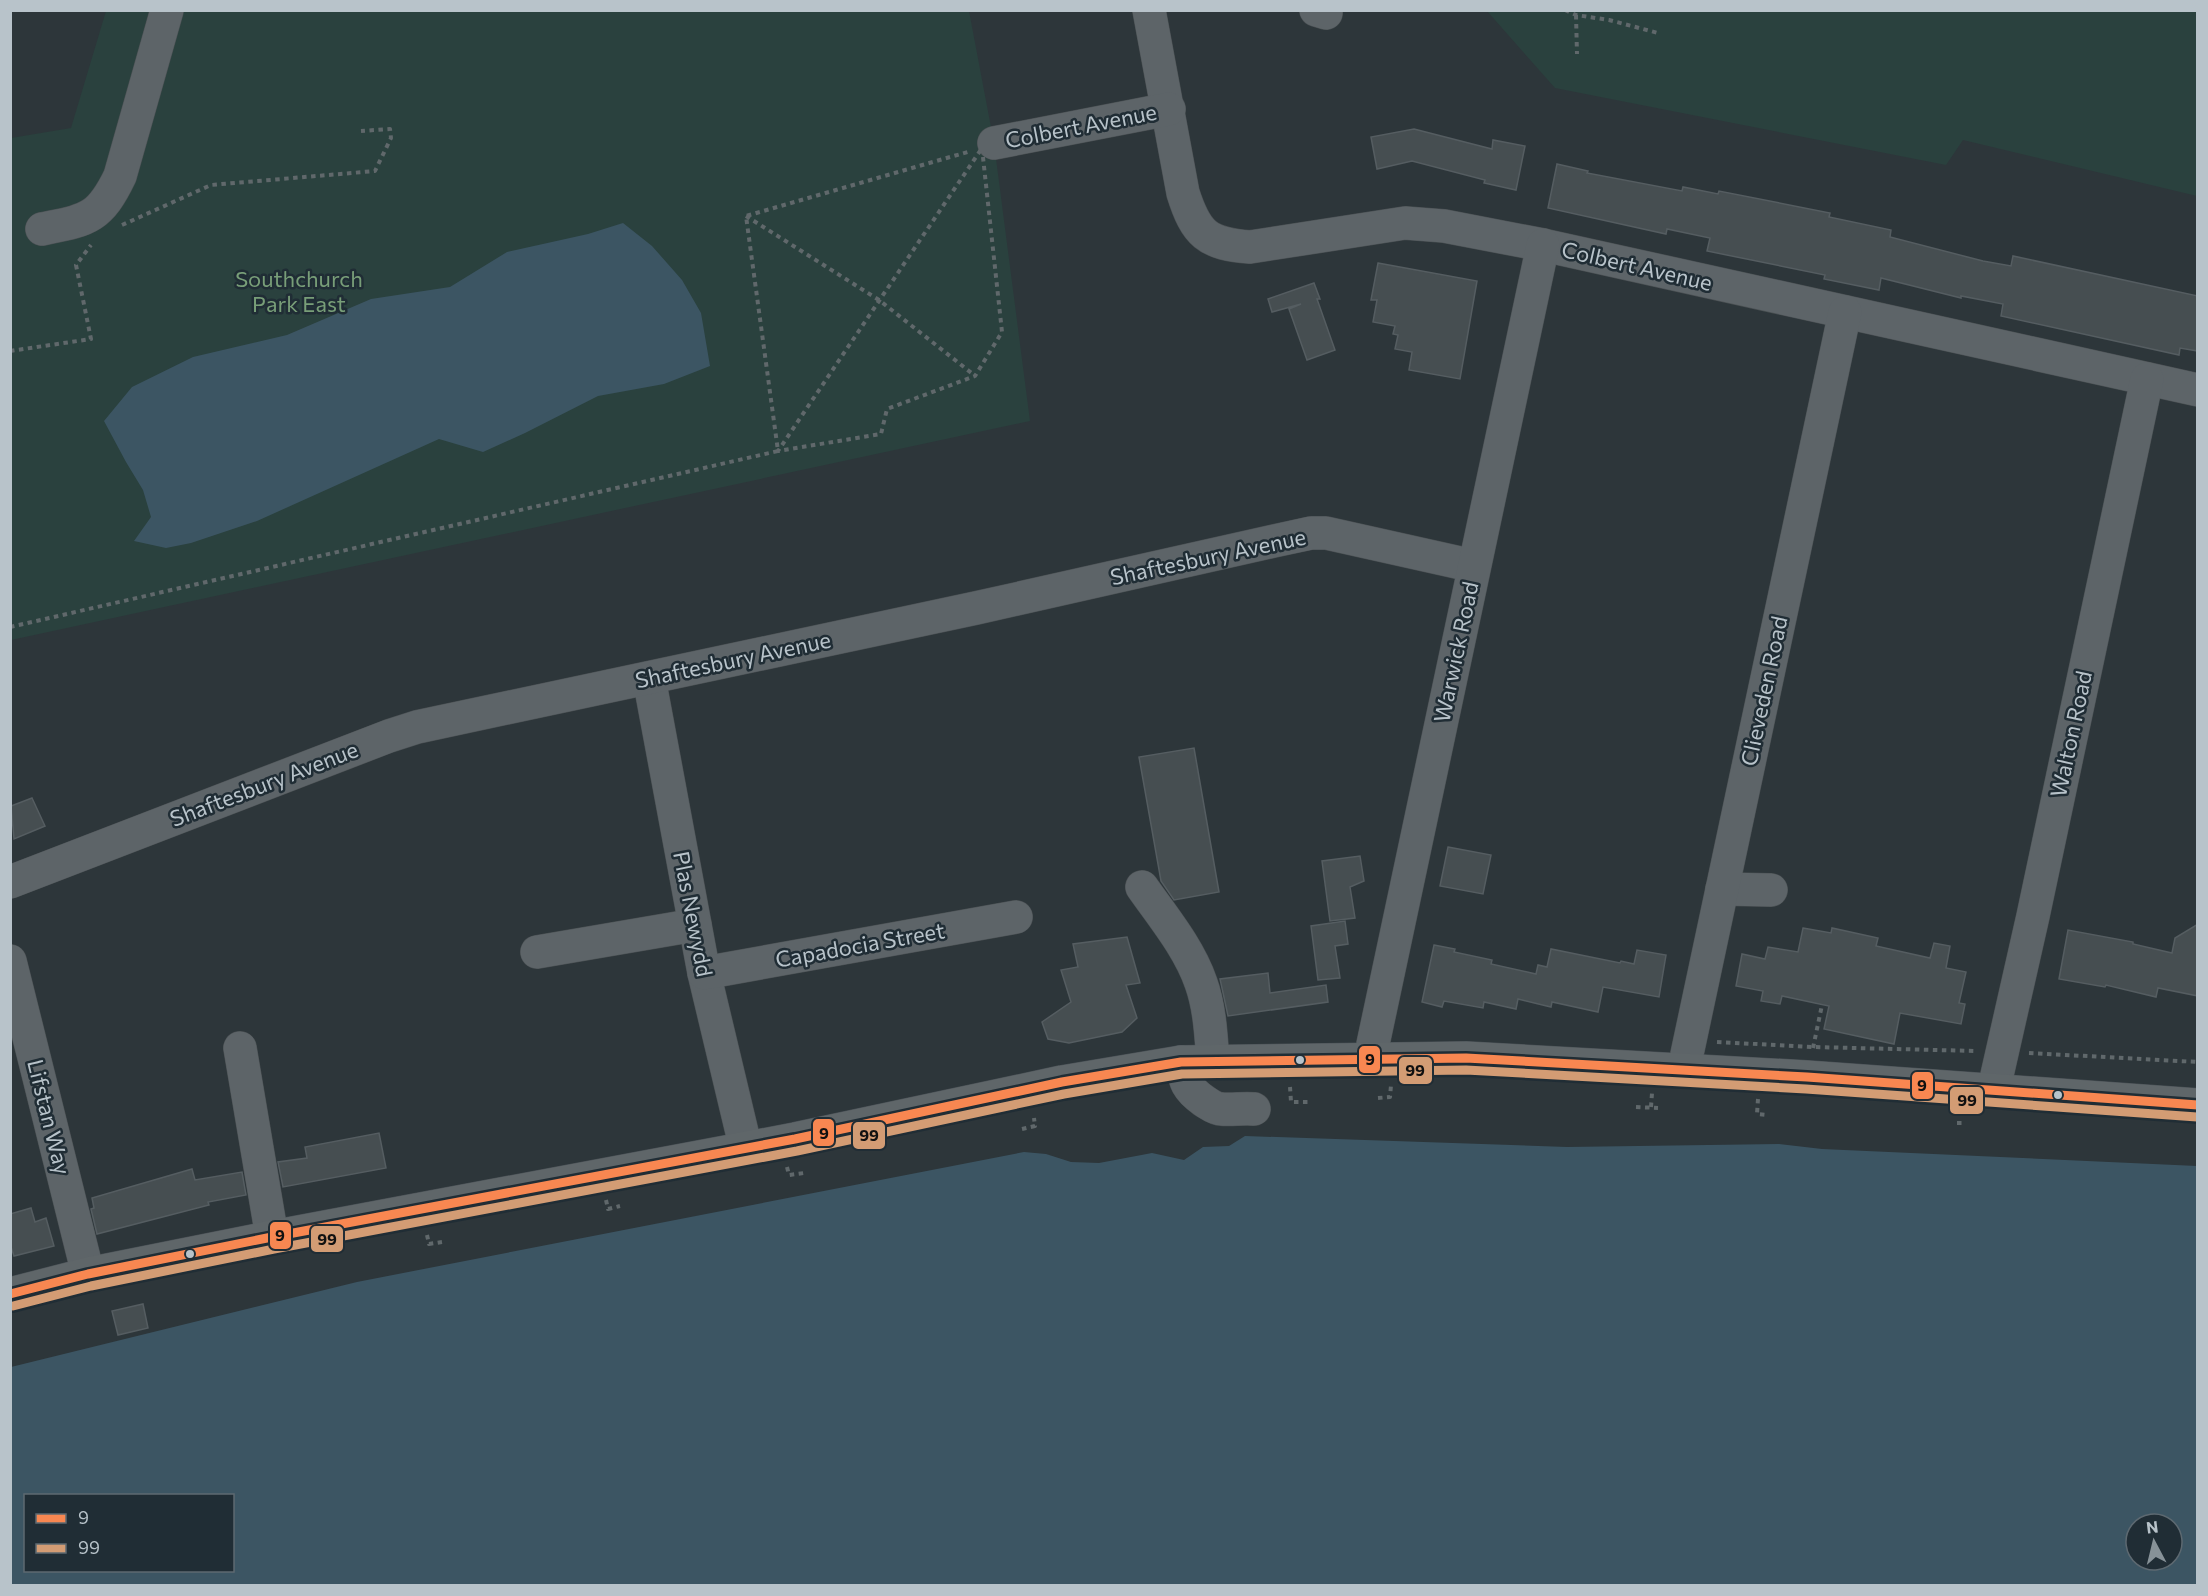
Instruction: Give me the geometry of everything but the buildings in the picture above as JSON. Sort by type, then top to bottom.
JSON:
[{"type":"main road","points":[[10,1294],[88,1274],[272,1237],[746,1149],[1062,1082],[1180,1062],[1376,1071],[1466,1058],[1688,1055],[1810,1062],[1996,1090],[2198,1105]]},
{"type":"street","points":[[42,229],[95,214],[112,191],[120,176],[167,10]]},
{"type":"street","name":"Colbert Avenue","points":[[1149,10],[1183,193],[1190,213],[1206,236],[1228,245],[1250,247],[1417,222],[1543,245],[2198,390]]},
{"type":"street","name":"Colbert Avenue","points":[[988,145],[1169,109]]},
{"type":"street","name":"Warwick Road","points":[[1376,1071],[1375,1032],[1543,245]]},
{"type":"street","name":"Clieveden Road","points":[[1688,1055],[1845,312]]},
{"type":"street","name":"Walton Road","points":[[1996,1090],[2002,1052],[2147,379]]},
{"type":"street","name":"Shaftesbury Avenue","points":[[10,882],[399,733],[429,724],[1311,534],[1326,533],[1474,566]]},
{"type":"street","name":"Plas Newydd","points":[[649,678],[704,973],[746,1149]]},
{"type":"street","points":[[1142,887],[1174,932],[1193,963],[1202,984],[1210,1023],[1213,1062]]},
{"type":"street","points":[[1722,889],[1771,890]]},
{"type":"street","name":"Capadocia Street","points":[[704,973],[1016,917]]},
{"type":"street","points":[[536,949],[695,925]]},
{"type":"street","name":"Lifstan Way","points":[[10,961],[88,1274]]},
{"type":"street","points":[[240,1048],[272,1237]]},
{"type":"street","points":[[1180,1062],[1185,1083],[1192,1092],[1212,1106],[1219,1110],[1254,1109]]},
{"type":"path","points":[[1565,10],[1576,15],[1609,20],[1658,33]]},
{"type":"path","points":[[1576,15],[1577,54]]},
{"type":"path","points":[[119,226],[211,185],[375,171],[391,138],[390,129],[361,131]]},
{"type":"path","points":[[746,216],[988,145]]},
{"type":"path","points":[[778,451],[879,300],[988,145]]},
{"type":"path","points":[[10,627],[778,451],[881,434],[887,410],[975,376],[1002,332],[988,145]]},
{"type":"path","points":[[746,216],[879,300],[975,376]]},
{"type":"path","points":[[746,216],[778,451]]},
{"type":"path","points":[[10,351],[91,339],[76,265],[93,243]]},
{"type":"path","points":[[1810,1062],[1822,1005]]},
{"type":"path","points":[[1688,1055],[1810,1062],[2002,1052],[2198,1062]]},
{"type":"path","points":[[1376,1071],[1402,1084]]},
{"type":"path","points":[[1290,1080],[1291,1102],[1308,1102]]},
{"type":"path","points":[[1378,1098],[1390,1097]]},
{"type":"path","points":[[1636,1107],[1658,1108]]},
{"type":"path","points":[[1757,1114],[1768,1115]]},
{"type":"path","points":[[1022,1128],[1035,1126],[1034,1118]]},
{"type":"path","points":[[1957,1123],[1963,1123]]},
{"type":"path","points":[[787,1166],[789,1175],[804,1173]]},
{"type":"path","points":[[608,1209],[620,1206]]},
{"type":"path","points":[[427,1234],[429,1244],[442,1242]]},
{"type":"green space","name":"Southchurch Park East","points":[[106,11],[969,11],[994,143],[1030,421],[11,640],[11,138],[71,128]]},
{"type":"green space","points":[[1487,11],[2197,11],[2197,196],[1963,140],[1946,165],[1555,88]]},
{"type":"water","points":[[623,223],[652,246],[682,280],[701,313],[710,366],[664,384],[598,396],[483,452],[439,439],[257,521],[191,543],[166,548],[134,541],[151,517],[143,490],[104,421],[132,387],[193,357],[287,335],[371,299],[450,287],[507,252],[588,234]]},
{"type":"water","points":[[1245,1136],[1567,1147],[1779,1144],[1822,1149],[2197,1166],[2197,1585],[11,1585],[11,1367],[357,1282],[1024,1152],[1046,1154],[1071,1162],[1099,1163],[1152,1153],[1184,1160],[1203,1147],[1229,1146]]},
{"type":"transit line","name":"9","points":[[10,1294],[88,1274],[272,1237],[795,1139],[1062,1082],[1181,1062],[1466,1058],[1807,1077],[2198,1105]]},
{"type":"transit line","name":"99","points":[[13,1306],[91,1286],[274,1249],[797,1151],[1064,1094],[1182,1074],[1466,1070],[1806,1089],[2197,1117]]}]
